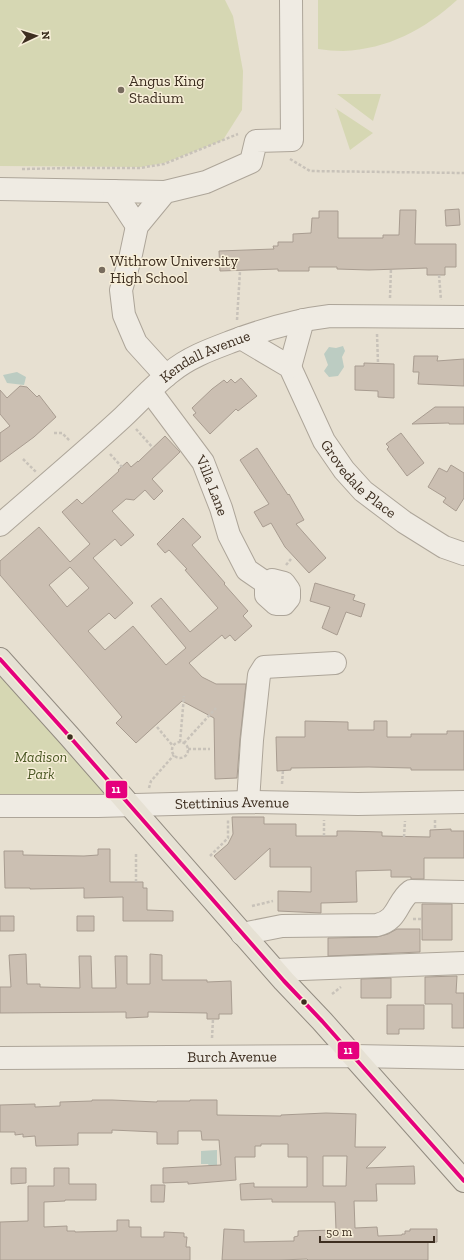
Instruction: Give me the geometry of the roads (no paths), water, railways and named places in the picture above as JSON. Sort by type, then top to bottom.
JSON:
[{"type":"main road","points":[[0,659],[242,934],[464,1180]]},
{"type":"street","points":[[0,190],[165,192],[206,182],[251,162],[256,142],[292,140],[291,0]]},
{"type":"street","points":[[114,191],[137,226]]},
{"type":"street","points":[[165,192],[137,226],[130,259],[121,290],[124,315],[136,343],[166,376]]},
{"type":"street","name":"Kendall Avenue","points":[[0,525],[123,417],[172,371],[194,357],[213,348],[239,329],[266,329],[303,320],[330,316],[464,317]]},
{"type":"street","points":[[239,329],[290,368],[303,320]]},
{"type":"street","name":"Grovedale Place","points":[[290,368],[324,440],[344,470],[363,491],[404,522],[444,547],[464,554]]},
{"type":"street","name":"Villa Lane","points":[[150,391],[203,462],[221,508],[229,535],[247,570],[266,583]]},
{"type":"street","points":[[248,802],[258,675],[264,667],[335,663]]},
{"type":"street","name":"Stettinius Avenue","points":[[0,806],[98,806],[248,802],[358,804],[464,802]]},
{"type":"street","points":[[242,934],[282,926],[377,925],[385,923],[393,916],[406,895],[411,891],[463,892]]},
{"type":"street","points":[[275,970],[464,964]]},
{"type":"street","name":"Burch Avenue","points":[[0,1058],[352,1056],[464,1058]]},
{"type":"place","name":"Angus King Stadium","points":[[121,90]]},
{"type":"place","name":"Withrow University High School","points":[[102,270]]},
{"type":"park label","name":"Madison Park","points":[[41,766]]}]
